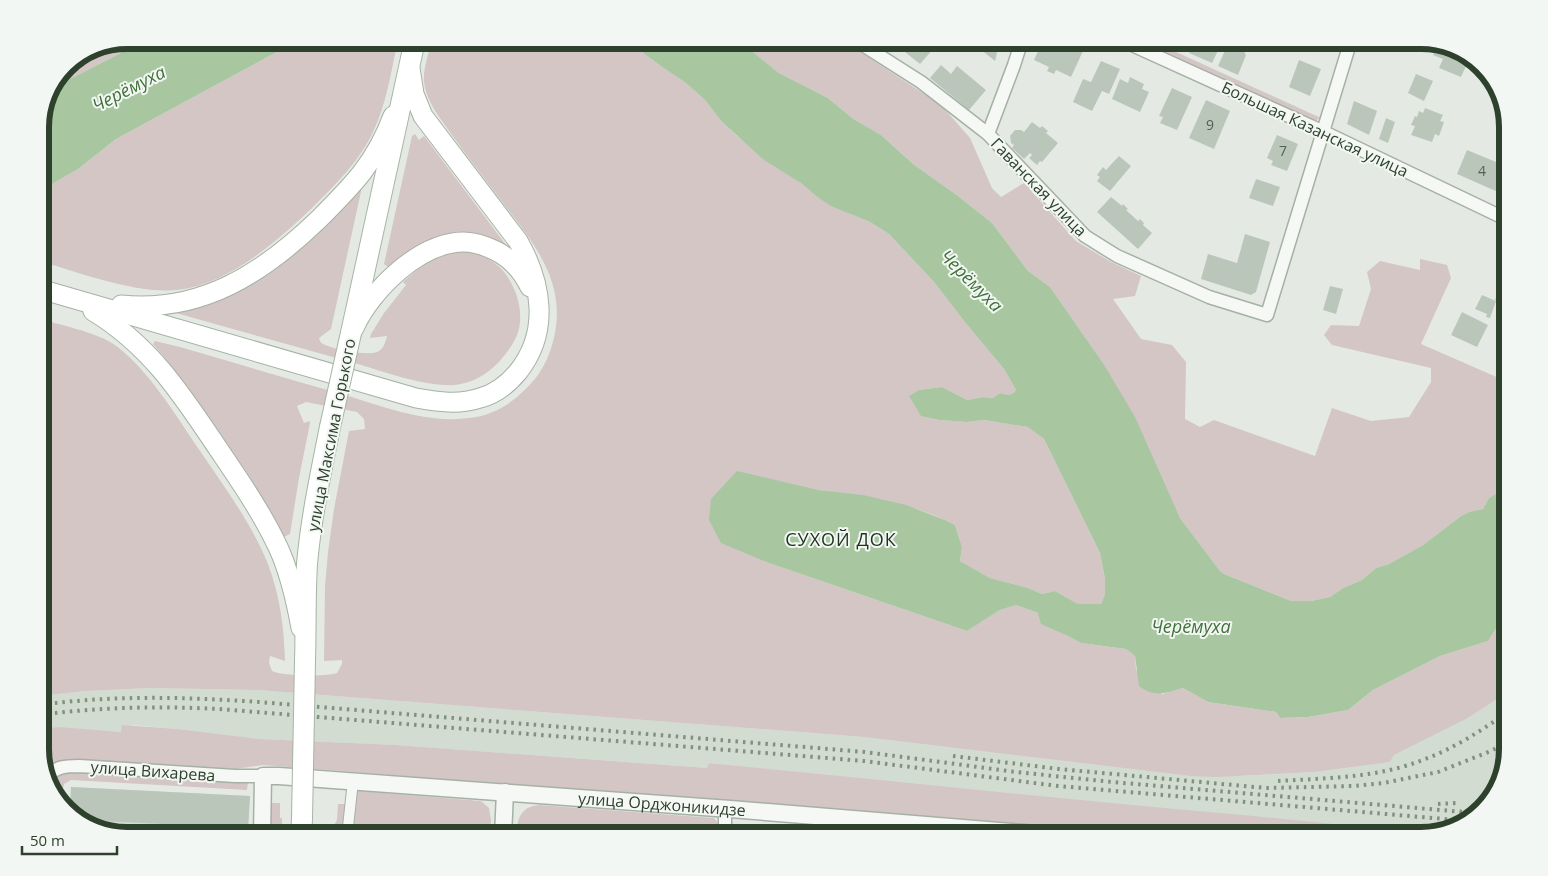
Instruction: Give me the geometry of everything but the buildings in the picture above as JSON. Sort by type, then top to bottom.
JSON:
[{"type":"main road","name":"улица Максима Горького","points":[[302,827],[306,585],[309,550],[330,427],[413,49]]},
{"type":"main road","points":[[63,296],[129,306],[174,304],[217,292],[259,268],[303,234],[337,201],[368,166],[390,122],[410,62]]},
{"type":"main road","points":[[49,292],[395,392],[436,401],[452,402],[481,398],[494,392],[506,384],[525,363],[533,349],[537,335],[540,308],[538,293],[527,257],[518,241],[423,116],[414,94],[410,62]]},
{"type":"main road","points":[[351,333],[379,290],[413,260],[429,250],[442,245],[465,242],[488,247],[502,254],[516,265],[524,276],[535,300],[537,335]]},
{"type":"main road","points":[[63,296],[101,315],[151,356],[185,399],[243,485],[267,526],[283,560],[296,606],[305,661]]},
{"type":"street","name":"Гаванская улица","points":[[869,49],[920,82],[988,134],[1084,236],[1117,256],[1209,297],[1267,315],[1324,132]]},
{"type":"street","points":[[988,134],[1019,49]]},
{"type":"street","name":"Большая Казанская улица","points":[[1141,49],[1324,132],[1499,216]]},
{"type":"street","points":[[1324,132],[1348,49]]},
{"type":"street","name":"улица Вихарева","points":[[52,771],[58,768],[79,766],[235,776],[263,776]]},
{"type":"street","points":[[262,827],[263,776]]},
{"type":"street","name":"улица Орджоникидзе","points":[[263,776],[725,809],[905,827]]},
{"type":"street","points":[[348,827],[353,781]]},
{"type":"street","points":[[503,827],[505,792]]},
{"type":"street","points":[[725,809],[725,827]]},
{"type":"shaded area","points":[[116,49],[128,49],[64,81],[75,68],[88,59]]},
{"type":"shaded area","points":[[282,49],[396,49],[378,121],[354,163],[312,208],[267,248],[233,271],[215,280],[177,290],[144,289],[90,277],[49,264],[49,186],[78,169],[116,139]]},
{"type":"shaded area","points":[[430,49],[638,49],[686,83],[705,100],[721,121],[737,136],[816,196],[870,222],[889,234],[934,282],[1004,369],[1016,390],[1009,394],[1000,393],[993,398],[983,397],[967,400],[942,387],[919,390],[910,396],[922,416],[939,420],[967,422],[984,420],[1029,427],[1044,439],[1100,553],[1105,579],[1105,594],[1101,604],[1078,604],[1055,591],[1042,594],[1028,588],[990,578],[960,561],[962,547],[955,525],[939,517],[906,506],[871,498],[818,490],[769,563],[967,631],[1000,610],[1016,605],[1038,613],[1066,635],[1081,643],[1126,649],[1135,656],[1136,670],[1162,694],[1183,688],[1208,702],[1276,712],[1280,718],[1308,717],[1348,710],[1373,690],[1440,656],[1488,641],[1499,626],[1499,698],[1468,718],[1394,755],[1390,762],[1315,772],[1217,777],[1190,776],[864,737],[258,690],[150,688],[49,695],[49,321],[87,332],[112,343],[137,364],[170,406],[236,504],[261,548],[276,588],[284,636],[285,661],[270,656],[269,663],[272,671],[294,675],[337,673],[342,664],[342,660],[324,661],[325,586],[328,552],[349,431],[365,429],[364,419],[357,412],[306,402],[297,406],[304,423],[309,421],[310,423],[290,534],[284,537],[254,486],[197,400],[153,344],[155,341],[386,408],[435,418],[469,418],[499,409],[524,391],[541,370],[549,355],[555,333],[557,314],[551,279],[544,263],[525,232],[458,144],[431,103],[425,89],[425,66]]},
{"type":"shaded area","points":[[749,49],[856,49],[941,105],[970,138],[992,188],[1001,197],[1024,183],[1076,241],[1111,262],[1141,276],[1135,296],[1113,299],[1141,339],[1172,345],[1186,362],[1185,419],[1200,427],[1214,420],[1315,456],[1332,408],[1371,421],[1409,417],[1431,382],[1431,368],[1332,345],[1324,335],[1331,325],[1359,326],[1371,289],[1367,272],[1380,261],[1420,270],[1420,259],[1447,265],[1451,278],[1421,344],[1499,378],[1499,492],[1489,498],[1483,509],[1461,516],[1423,545],[1389,564],[1376,568],[1362,580],[1343,588],[1330,597],[1311,601],[1291,601],[1224,574],[1180,518],[1103,363],[1050,287],[1028,271],[992,223],[913,164],[881,135],[852,118],[828,98],[779,73]]},
{"type":"shaded area","points":[[1153,49],[1170,49],[1321,118],[1314,121]]},
{"type":"shaded area","points":[[415,134],[419,140],[424,136],[509,249],[481,235],[468,232],[455,233],[443,235],[420,245],[389,268],[384,264],[412,136]]},
{"type":"shaded area","points":[[362,187],[331,329],[319,338],[321,342],[341,350],[366,353],[379,351],[384,346],[387,336],[370,338],[371,334],[384,313],[406,285],[403,282],[422,266],[442,255],[464,251],[475,253],[487,258],[501,268],[512,284],[520,309],[519,327],[513,343],[502,359],[481,377],[463,384],[431,384],[393,375],[176,313],[206,305],[256,281],[300,248]]},
{"type":"shaded area","points":[[150,688],[258,690],[864,737],[1190,776],[1241,776],[1315,772],[1390,762],[1394,755],[1468,718],[1499,698],[1499,760],[1497,770],[1483,797],[1460,817],[1432,827],[1358,827],[1066,800],[709,763],[708,768],[396,745],[260,739],[132,725],[122,732],[49,729],[49,695]]},
{"type":"shaded area","points":[[122,725],[178,729],[260,739],[396,745],[707,768],[709,763],[1366,827],[1021,827],[263,765],[235,769],[79,761],[52,770],[49,754],[49,728],[58,727],[121,732]]},
{"type":"shaded area","points":[[74,771],[248,782],[247,790],[71,780],[64,784],[62,793],[54,777],[61,773]]},
{"type":"shaded area","points":[[71,787],[250,796],[248,827],[116,827],[88,817],[70,803]]},
{"type":"shaded area","points":[[357,792],[481,801],[489,808],[491,827],[351,827]]},
{"type":"shaded area","points":[[267,803],[280,803],[282,827],[267,827]]},
{"type":"shaded area","points":[[338,804],[347,804],[345,827],[333,827],[337,820]]},
{"type":"shaded area","points":[[533,806],[714,818],[719,827],[517,827],[524,811]]},
{"type":"water","name":"Черёмуха","points":[[128,49],[282,49],[116,139],[78,169],[49,186],[49,122],[51,106],[64,81]]},
{"type":"water","name":"Черёмуха","points":[[638,49],[749,49],[779,73],[828,98],[852,118],[881,135],[913,164],[992,223],[1028,271],[1050,287],[1103,363],[1135,417],[1180,518],[1224,574],[1291,601],[1311,601],[1330,597],[1343,588],[1362,580],[1376,568],[1389,564],[1423,545],[1461,516],[1483,509],[1489,498],[1499,492],[1499,626],[1488,641],[1440,656],[1373,690],[1348,710],[1308,717],[1280,718],[1276,712],[1208,702],[1183,688],[1160,693],[1145,690],[1139,686],[1135,656],[1126,649],[1081,643],[1041,624],[1038,613],[1016,605],[1000,610],[967,631],[769,563],[721,543],[709,520],[711,499],[737,471],[818,490],[863,495],[906,505],[955,525],[962,547],[960,561],[990,578],[1028,588],[1042,594],[1055,591],[1078,604],[1101,604],[1105,594],[1105,579],[1100,553],[1044,439],[1028,427],[984,420],[967,422],[939,420],[921,416],[909,396],[919,390],[942,387],[967,400],[983,397],[993,398],[1000,393],[1009,394],[1016,390],[1004,369],[934,282],[889,234],[870,222],[831,206],[801,183],[764,160],[721,121],[705,100],[686,83]]},
{"type":"railway","points":[[49,704],[122,698],[259,702],[865,752],[1016,772],[1112,782],[1467,812]]},
{"type":"railway","points":[[49,714],[129,708],[219,709],[864,761],[1058,786],[1454,820]]},
{"type":"railway","points":[[1278,781],[1371,774],[1408,765],[1436,755],[1458,744],[1499,718]]},
{"type":"railway","points":[[953,756],[1059,769],[1266,788],[1354,786],[1384,783],[1438,772],[1499,747]]},
{"type":"railway","points":[[1438,804],[1456,803]]},
{"type":"district","name":"СУХОЙ ДОК","points":[[841,540]]}]
